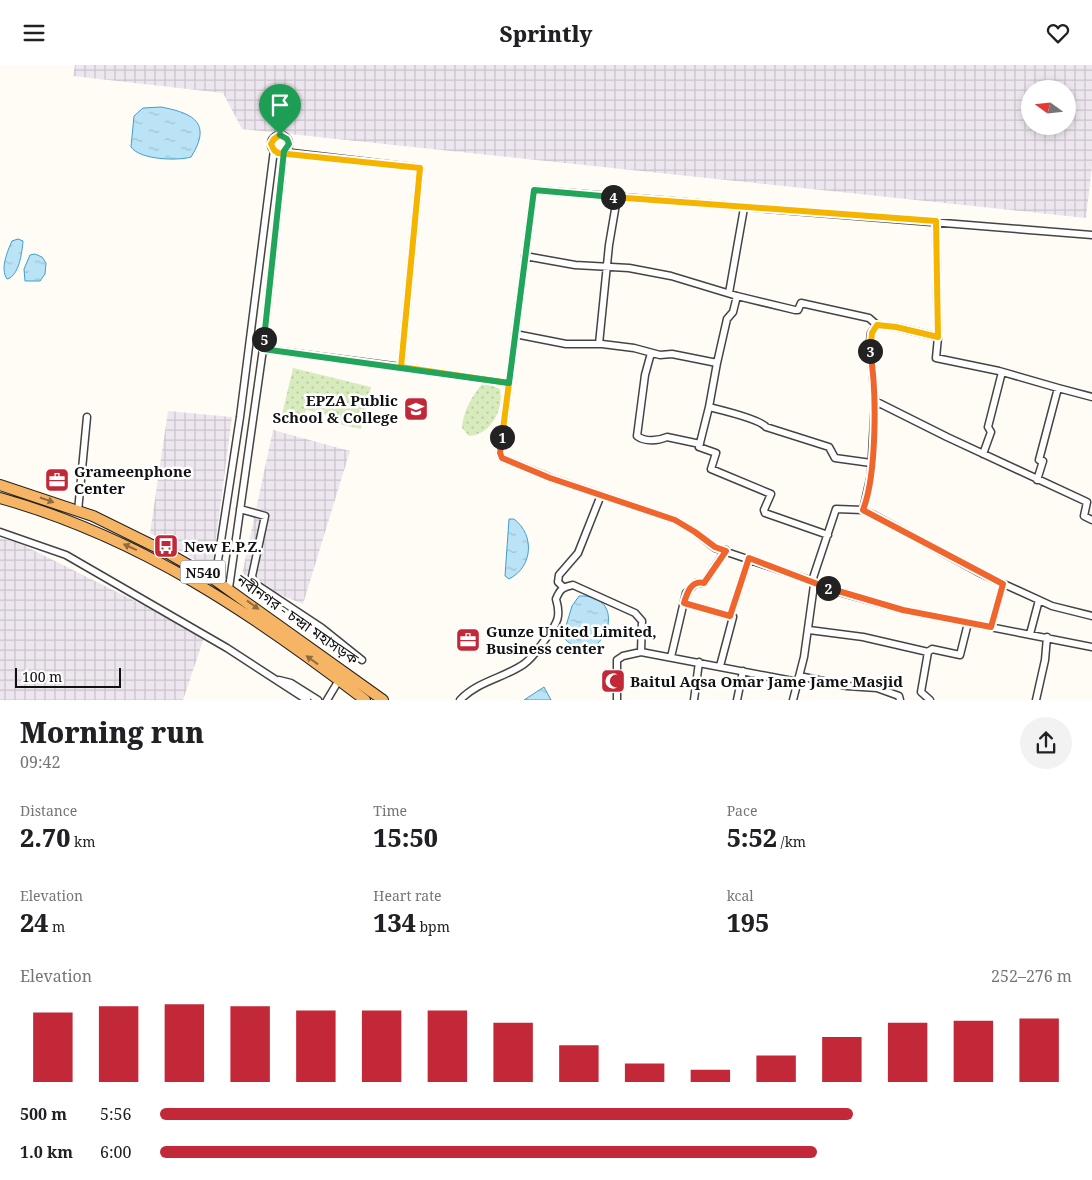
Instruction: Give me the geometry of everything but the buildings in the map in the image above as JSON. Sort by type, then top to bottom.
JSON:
[{"type":"highway","name":"নবীনগর - চন্দ্রা মহাসড়ক","points":[[0,485],[78,511],[164,551],[229,587],[383,700]]},
{"type":"highway","name":"নবীনগর - চন্দ্রা মহাসড়ক","points":[[0,498],[72,521],[162,562],[212,592],[339,679],[365,700]]},
{"type":"street","points":[[216,580],[240,417],[274,150],[271,144],[274,139],[283,136],[289,144],[284,151],[263,349],[229,587]]},
{"type":"street","points":[[274,150],[278,153],[284,151],[420,168],[401,367]]},
{"type":"street","points":[[1092,235],[534,190],[500,453],[502,458],[675,520],[715,547],[813,583],[903,610],[1092,647]]},
{"type":"street","points":[[599,344],[617,198]]},
{"type":"street","points":[[729,293],[744,207]]},
{"type":"street","points":[[936,221],[938,337],[936,358],[1002,372],[1092,397]]},
{"type":"street","points":[[525,257],[607,268],[629,268],[672,276],[738,296],[795,310],[798,310],[801,303],[868,318],[877,325],[896,327],[938,337]]},
{"type":"street","points":[[738,296],[733,312],[727,319],[700,448],[716,453],[712,470],[771,495],[764,512],[828,535]]},
{"type":"street","points":[[863,510],[869,490],[875,401],[870,341],[877,325]]},
{"type":"street","points":[[515,334],[566,344],[599,344],[717,363]]},
{"type":"street","points":[[263,349],[509,383]]},
{"type":"street","points":[[651,353],[645,375],[637,435],[643,440],[667,437],[700,444]]},
{"type":"street","points":[[983,454],[990,432],[988,427],[1002,372]]},
{"type":"street","points":[[1037,480],[1043,461],[1038,460],[1058,388]]},
{"type":"street","points":[[875,401],[1037,480],[1087,502],[1084,516],[1092,520]]},
{"type":"street","points":[[709,407],[740,415],[764,424],[766,427],[829,447],[835,458],[871,463]]},
{"type":"street","points":[[78,511],[87,417]]},
{"type":"street","points":[[563,587],[558,582],[559,575],[578,553],[601,495]]},
{"type":"street","points":[[240,509],[265,516],[252,576],[254,583],[322,628],[362,660]]},
{"type":"street","points":[[793,700],[809,630],[813,583],[836,509],[863,510],[1003,584],[1052,606],[1092,616]]},
{"type":"street","points":[[0,532],[66,555],[170,614],[307,700]]},
{"type":"street","points":[[671,657],[684,603],[692,586],[699,582],[704,583],[726,551]]},
{"type":"street","points":[[730,616],[749,558]]},
{"type":"street","points":[[991,627],[1003,584]]},
{"type":"street","points":[[460,700],[481,684],[524,664],[536,653],[559,616],[560,607],[556,599],[563,587],[573,585],[635,613],[642,621],[641,652]]},
{"type":"street","points":[[1030,634],[1039,600]]},
{"type":"street","points":[[684,603],[733,617],[720,666]]},
{"type":"street","points":[[809,630],[863,637],[928,652],[932,649],[960,655],[968,623]]},
{"type":"street","points":[[1036,700],[1045,660],[1047,637]]},
{"type":"street","points":[[617,700],[617,660],[623,656],[641,652],[743,671],[890,691],[899,696],[900,700]]},
{"type":"street","points":[[928,652],[921,692],[930,700]]},
{"type":"street","points":[[694,700],[698,662]]},
{"type":"street","points":[[737,700],[743,671]]},
{"type":"street","points":[[275,679],[291,683],[318,700]]},
{"type":"street","points":[[326,700],[339,679]]},
{"type":"street","points":[[889,700],[890,691]]},
{"type":"shaded area","points":[[75,65],[1092,65],[1092,166],[1086,218],[242,129],[223,93],[73,76]]},
{"type":"shaded area","points":[[168,411],[232,417],[212,570],[150,533]]},
{"type":"shaded area","points":[[273,430],[350,451],[303,604],[241,579]]},
{"type":"shaded area","points":[[0,538],[19,543],[163,615],[204,638],[183,700],[0,700]]},
{"type":"green space","points":[[293,368],[371,387],[361,429],[330,422],[331,416],[306,410],[303,424],[281,419]]},
{"type":"green space","points":[[486,383],[500,389],[501,397],[498,412],[490,426],[484,431],[477,435],[469,436],[462,428],[464,416],[475,394],[482,384]]},
{"type":"water","points":[[161,107],[182,112],[196,121],[200,135],[191,157],[169,159],[151,157],[142,155],[131,147],[134,116],[143,108]]},
{"type":"water","points":[[18,239],[23,241],[19,263],[11,277],[7,279],[4,270],[6,255],[12,241]]},
{"type":"water","points":[[35,254],[42,257],[46,263],[45,274],[40,281],[25,281],[24,269],[30,255]]},
{"type":"water","points":[[509,519],[514,519],[521,526],[528,542],[528,551],[523,567],[509,579],[505,576]]},
{"type":"water","points":[[579,596],[593,597],[602,603],[607,610],[607,629],[596,645],[587,649],[570,644],[563,636],[572,606]]},
{"type":"water","points":[[544,687],[551,700],[524,700]]},
{"type":"place","name":"EPZA Public School & College","points":[[416,409]]},
{"type":"place","name":"Grameenphone Center","points":[[57,480]]},
{"type":"place","name":"New E.P.Z.","points":[[166,546]]},
{"type":"place","name":"Gunze United Limited, Business center","points":[[468,640]]},
{"type":"place","name":"Baitul Aqsa Omar Jame Jame Masjid","points":[[613,681]]},
{"type":"route","points":[[280,135],[271,144],[278,153],[284,151],[420,168],[401,367],[509,383],[500,453],[502,458],[550,478],[675,520],[715,547],[726,551],[704,583],[699,582],[686,593],[684,603],[730,616],[749,558],[812,581],[814,585],[903,610],[991,627],[1003,584],[982,575],[863,510],[871,475],[875,401],[870,351],[872,333],[877,325],[896,327],[938,337],[939,299],[936,221],[851,216],[534,190],[509,383],[263,349],[284,151],[289,144],[287,139],[280,135]]}]
